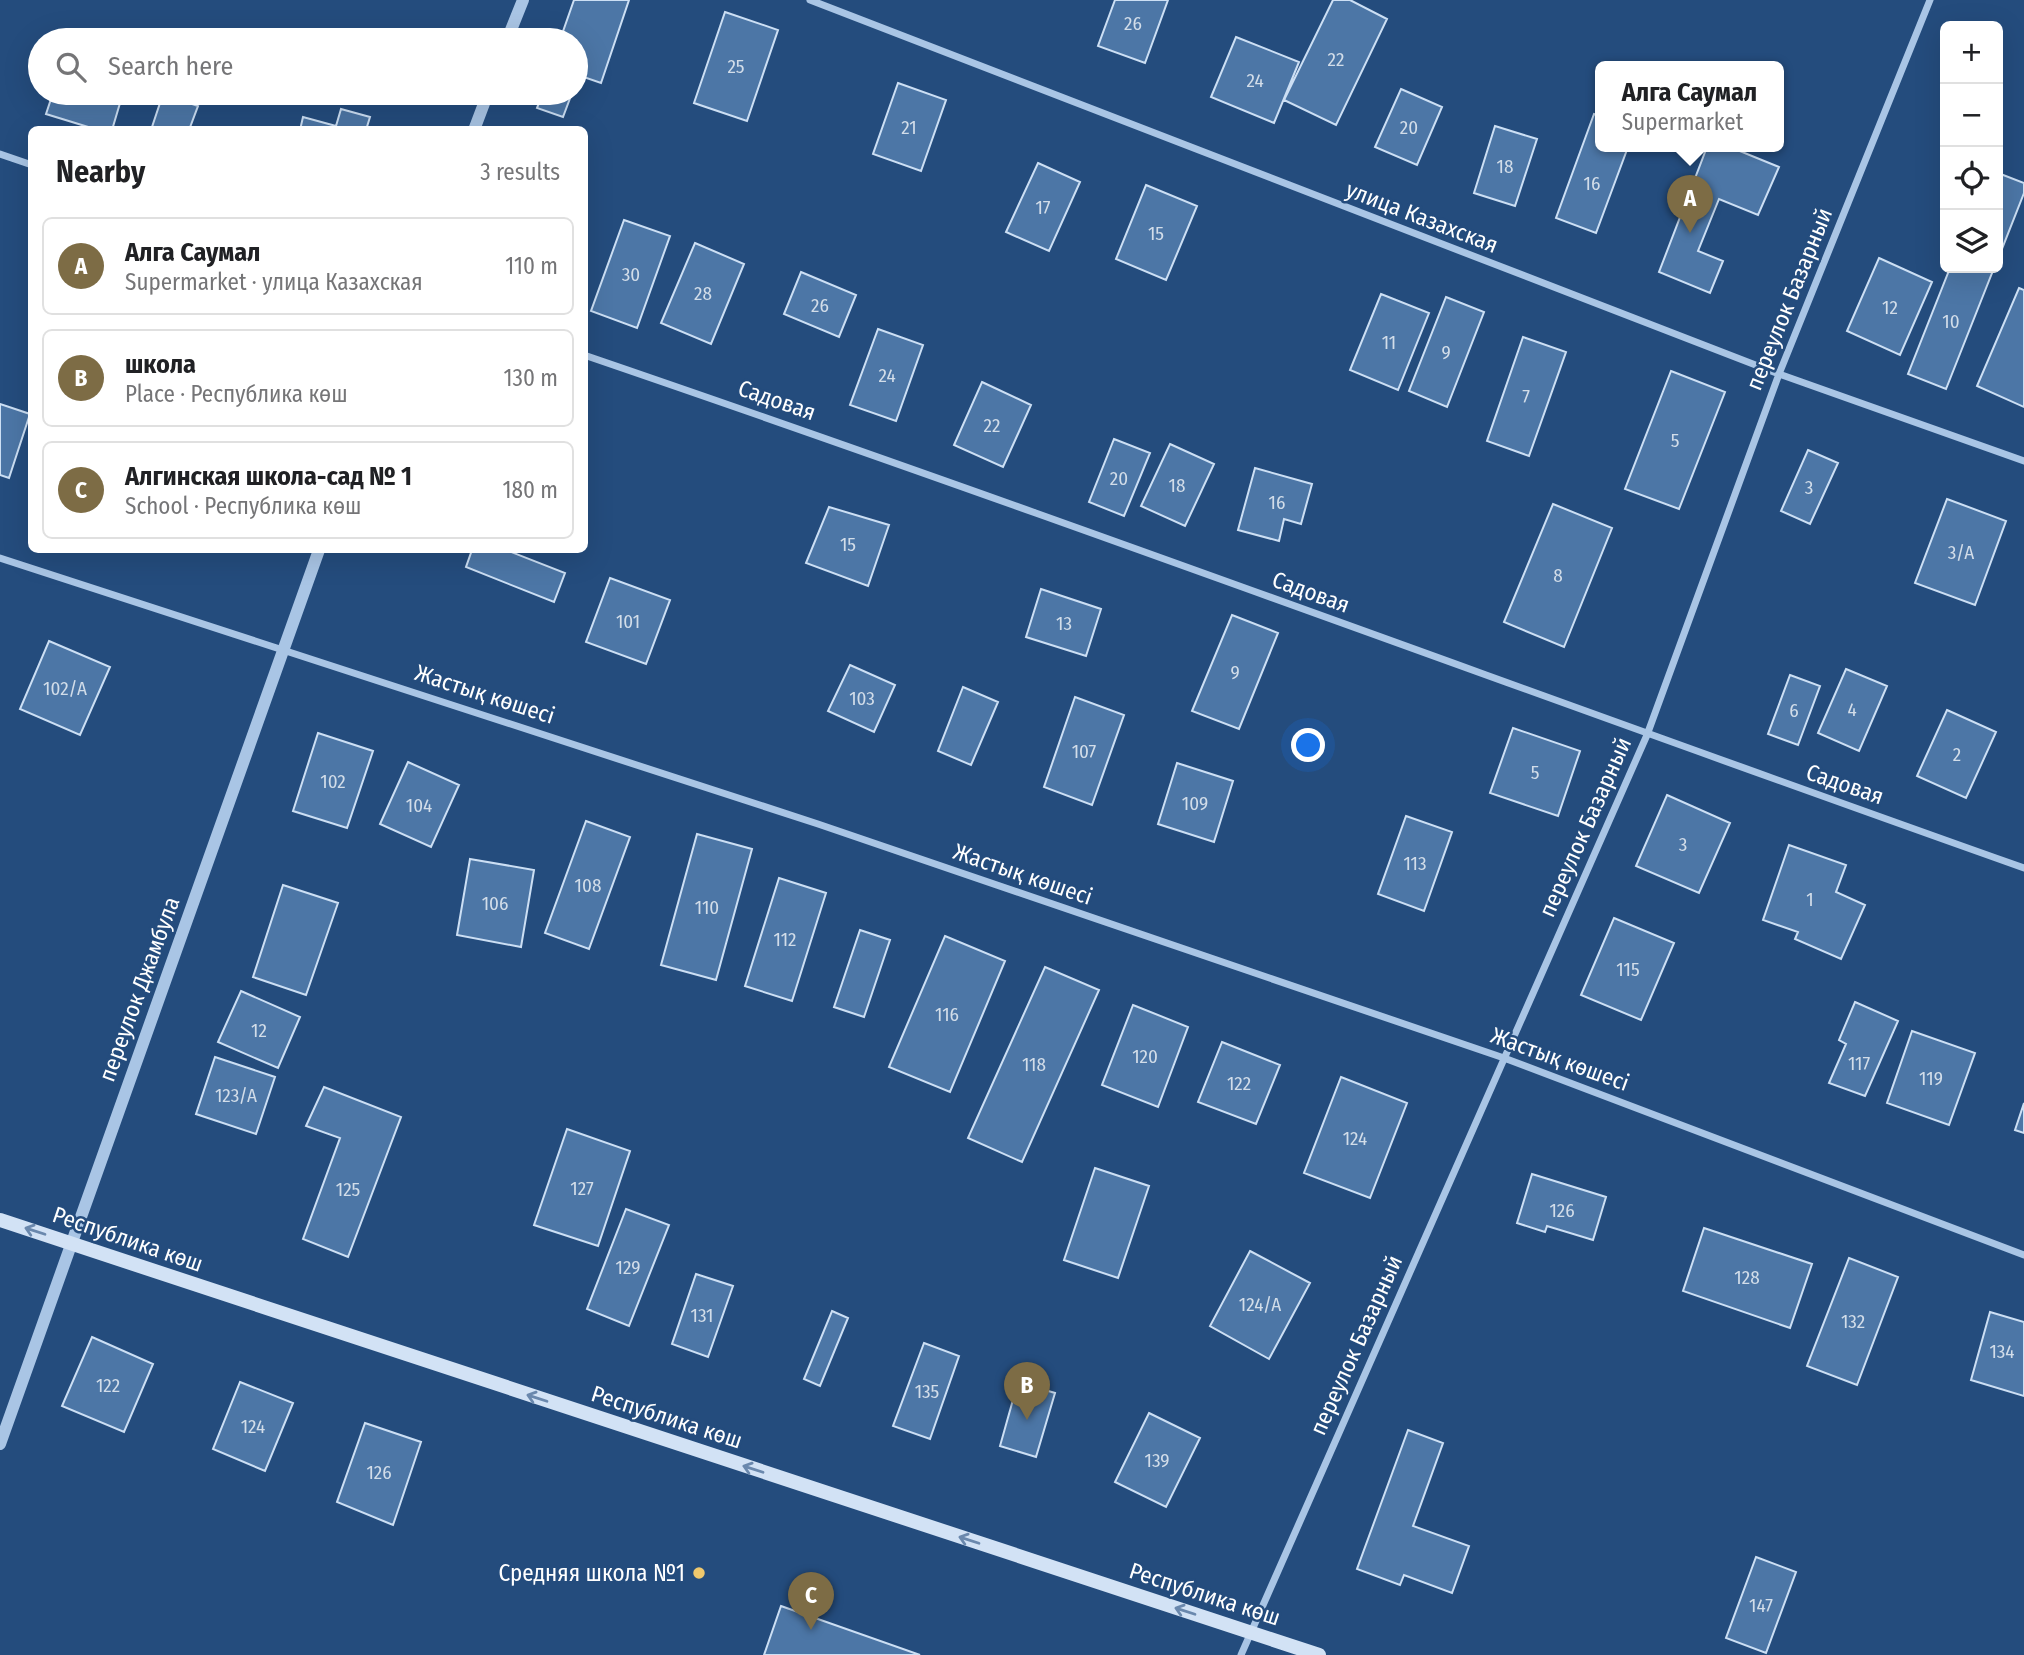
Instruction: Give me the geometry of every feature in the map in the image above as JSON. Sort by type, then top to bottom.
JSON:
[{"type":"main road","name":"Республика көш","points":[[0,1220],[1320,1655]]},
{"type":"street","points":[[512,28],[523,0]]},
{"type":"street","name":"улица Казахская","points":[[810,0],[1779,374],[2024,461]]},
{"type":"street","name":"переулок Базарный","points":[[1241,1655],[1647,735],[1779,374],[1930,0]]},
{"type":"street","points":[[476,126],[483,105]]},
{"type":"street","points":[[0,154],[28,164]]},
{"type":"street","name":"Садовая","points":[[588,356],[935,475],[1647,735],[2024,868]]},
{"type":"street","name":"переулок Джамбула","points":[[0,1444],[318,553]]},
{"type":"street","name":"Жастық көшесі","points":[[0,558],[832,828],[1504,1058],[2024,1255]]},
{"type":"building","points":[[574,0],[629,0],[601,83],[588,78],[588,28],[564,28]]},
{"type":"building","points":[[1115,0],[1168,0],[1145,63],[1098,46]]},
{"type":"building","points":[[1333,0],[1350,0],[1387,19],[1336,125],[1284,100]]},
{"type":"building","points":[[725,12],[778,30],[747,121],[694,103]]},
{"type":"building","points":[[1236,37],[1299,62],[1274,123],[1211,97]]},
{"type":"building","points":[[898,83],[946,100],[921,171],[873,154]]},
{"type":"building","points":[[1401,89],[1442,107],[1417,165],[1375,147]]},
{"type":"building","points":[[49,105],[119,105],[113,126],[85,126],[46,114]]},
{"type":"building","points":[[159,105],[198,106],[190,126],[152,126]]},
{"type":"building","points":[[538,105],[568,105],[563,117],[537,108]]},
{"type":"building","points":[[341,109],[370,117],[367,126],[336,126]]},
{"type":"building","points":[[1594,114],[1595,152],[1626,152],[1596,233],[1556,218]]},
{"type":"building","points":[[303,117],[336,126],[301,126]]},
{"type":"building","points":[[1495,126],[1537,139],[1515,206],[1474,193]]},
{"type":"building","points":[[1705,152],[1742,152],[1779,167],[1758,215],[1719,199],[1698,251],[1723,261],[1710,293],[1659,272]]},
{"type":"building","points":[[1038,163],[1080,182],[1049,251],[1006,232]]},
{"type":"building","points":[[2003,175],[2024,183],[2024,193],[2003,246]]},
{"type":"building","points":[[1146,185],[1197,206],[1166,280],[1116,259]]},
{"type":"building","points":[[624,220],[670,236],[637,328],[591,311]]},
{"type":"building","points":[[695,243],[744,264],[711,344],[661,323]]},
{"type":"building","points":[[1879,258],[1932,282],[1900,355],[1847,331]]},
{"type":"building","points":[[801,272],[856,295],[839,337],[784,314]]},
{"type":"building","points":[[1948,273],[1992,273],[1946,389],[1908,374]]},
{"type":"building","points":[[2019,288],[2024,290],[2024,407],[1977,386]]},
{"type":"building","points":[[1381,294],[1429,313],[1398,390],[1350,370]]},
{"type":"building","points":[[1446,297],[1484,312],[1447,407],[1409,391]]},
{"type":"building","points":[[878,329],[923,345],[896,421],[850,405]]},
{"type":"building","points":[[1523,337],[1566,352],[1529,456],[1487,441]]},
{"type":"building","points":[[1671,371],[1725,392],[1679,509],[1625,489]]},
{"type":"building","points":[[982,382],[1031,405],[1003,467],[954,445]]},
{"type":"building","points":[[0,404],[28,413],[28,420],[9,478],[0,475]]},
{"type":"building","points":[[1114,439],[1150,453],[1124,516],[1089,502]]},
{"type":"building","points":[[1170,444],[1214,464],[1185,526],[1141,506]]},
{"type":"building","points":[[1808,450],[1838,463],[1810,524],[1781,511]]},
{"type":"building","points":[[1255,468],[1312,484],[1301,524],[1284,519],[1279,541],[1238,530]]},
{"type":"building","points":[[1947,499],[2006,521],[1975,605],[1915,583]]},
{"type":"building","points":[[1553,504],[1612,528],[1564,647],[1504,622]]},
{"type":"building","points":[[829,507],[889,525],[868,586],[806,563]]},
{"type":"building","points":[[471,553],[514,553],[565,573],[554,602],[466,567]]},
{"type":"building","points":[[610,578],[670,600],[646,664],[586,642]]},
{"type":"building","points":[[1041,589],[1101,609],[1086,656],[1026,637]]},
{"type":"building","points":[[1232,615],[1278,633],[1239,729],[1192,711]]},
{"type":"building","points":[[49,641],[110,667],[80,735],[20,709]]},
{"type":"building","points":[[850,665],[895,685],[874,732],[828,711]]},
{"type":"building","points":[[1846,669],[1887,686],[1859,751],[1818,733]]},
{"type":"building","points":[[1790,675],[1820,686],[1798,745],[1768,734]]},
{"type":"building","points":[[963,687],[998,702],[971,765],[938,751]]},
{"type":"building","points":[[1075,697],[1124,715],[1092,805],[1044,787]]},
{"type":"building","points":[[1947,710],[1996,732],[1966,798],[1917,776]]},
{"type":"building","points":[[1513,728],[1580,751],[1558,816],[1490,793]]},
{"type":"building","points":[[318,733],[373,751],[347,828],[293,811]]},
{"type":"building","points":[[408,762],[459,785],[431,847],[380,824]]},
{"type":"building","points":[[1177,763],[1233,781],[1214,842],[1158,824]]},
{"type":"building","points":[[1667,795],[1730,823],[1699,893],[1636,866]]},
{"type":"building","points":[[1406,816],[1452,832],[1424,911],[1378,894]]},
{"type":"building","points":[[586,821],[630,837],[589,949],[545,933]]},
{"type":"building","points":[[697,834],[752,849],[716,980],[661,965]]},
{"type":"building","points":[[1789,845],[1846,865],[1836,892],[1865,905],[1841,959],[1795,939],[1798,932],[1763,920]]},
{"type":"building","points":[[470,859],[534,870],[521,947],[457,935]]},
{"type":"building","points":[[779,878],[826,893],[792,1001],[745,986]]},
{"type":"building","points":[[283,885],[338,903],[306,995],[253,977]]},
{"type":"building","points":[[1614,918],[1674,943],[1641,1020],[1581,995]]},
{"type":"building","points":[[860,930],[890,940],[864,1017],[834,1007]]},
{"type":"building","points":[[945,936],[1005,961],[950,1092],[889,1067]]},
{"type":"building","points":[[1045,967],[1099,990],[1022,1162],[968,1138]]},
{"type":"building","points":[[241,991],[300,1017],[278,1068],[218,1042]]},
{"type":"building","points":[[1855,1002],[1898,1021],[1865,1096],[1829,1083],[1846,1044],[1839,1040]]},
{"type":"building","points":[[1133,1005],[1188,1027],[1158,1107],[1102,1085]]},
{"type":"building","points":[[1912,1031],[1975,1053],[1949,1125],[1887,1103]]},
{"type":"building","points":[[1222,1042],[1280,1065],[1256,1124],[1198,1102]]},
{"type":"building","points":[[215,1057],[275,1077],[256,1134],[196,1114]]},
{"type":"building","points":[[1341,1077],[1407,1103],[1370,1198],[1304,1173]]},
{"type":"building","points":[[324,1087],[401,1117],[348,1257],[303,1239],[340,1138],[306,1126]]},
{"type":"building","points":[[2024,1103],[2024,1133],[2015,1130]]},
{"type":"building","points":[[567,1129],[630,1151],[598,1246],[534,1225]]},
{"type":"building","points":[[1095,1168],[1149,1186],[1118,1278],[1064,1260]]},
{"type":"building","points":[[1532,1174],[1606,1197],[1593,1240],[1547,1226],[1545,1232],[1517,1223]]},
{"type":"building","points":[[626,1209],[669,1225],[629,1326],[587,1309]]},
{"type":"building","points":[[1704,1228],[1812,1264],[1790,1328],[1683,1291]]},
{"type":"building","points":[[1250,1251],[1310,1283],[1269,1359],[1210,1326]]},
{"type":"building","points":[[1849,1258],[1898,1277],[1857,1385],[1807,1366]]},
{"type":"building","points":[[696,1274],[733,1286],[708,1357],[672,1344]]},
{"type":"building","points":[[832,1311],[848,1318],[820,1386],[804,1379]]},
{"type":"building","points":[[1990,1312],[2024,1322],[2024,1396],[1971,1380]]},
{"type":"building","points":[[92,1337],[153,1364],[124,1432],[62,1406]]},
{"type":"building","points":[[924,1343],[959,1356],[930,1439],[893,1426]]},
{"type":"building","points":[[240,1382],[293,1403],[265,1471],[213,1449]]},
{"type":"building","points":[[1018,1382],[1055,1393],[1036,1457],[1000,1446]]},
{"type":"building","points":[[1149,1413],[1200,1438],[1166,1507],[1115,1482]]},
{"type":"building","points":[[365,1423],[421,1442],[393,1525],[337,1502]]},
{"type":"building","points":[[1408,1430],[1443,1443],[1413,1526],[1469,1546],[1452,1593],[1404,1575],[1400,1585],[1357,1569]]},
{"type":"building","points":[[1756,1557],[1796,1572],[1766,1653],[1726,1638]]},
{"type":"building","points":[[781,1606],[920,1655],[764,1655]]},
{"type":"place","name":"Алга Саумал","points":[[1690,233]]},
{"type":"place","name":"школа","points":[[1027,1420]]},
{"type":"place","name":"Средняя школа №1","points":[[699,1573]]},
{"type":"place","name":"Алгинская школа-сад № 1","points":[[811,1630]]}]
